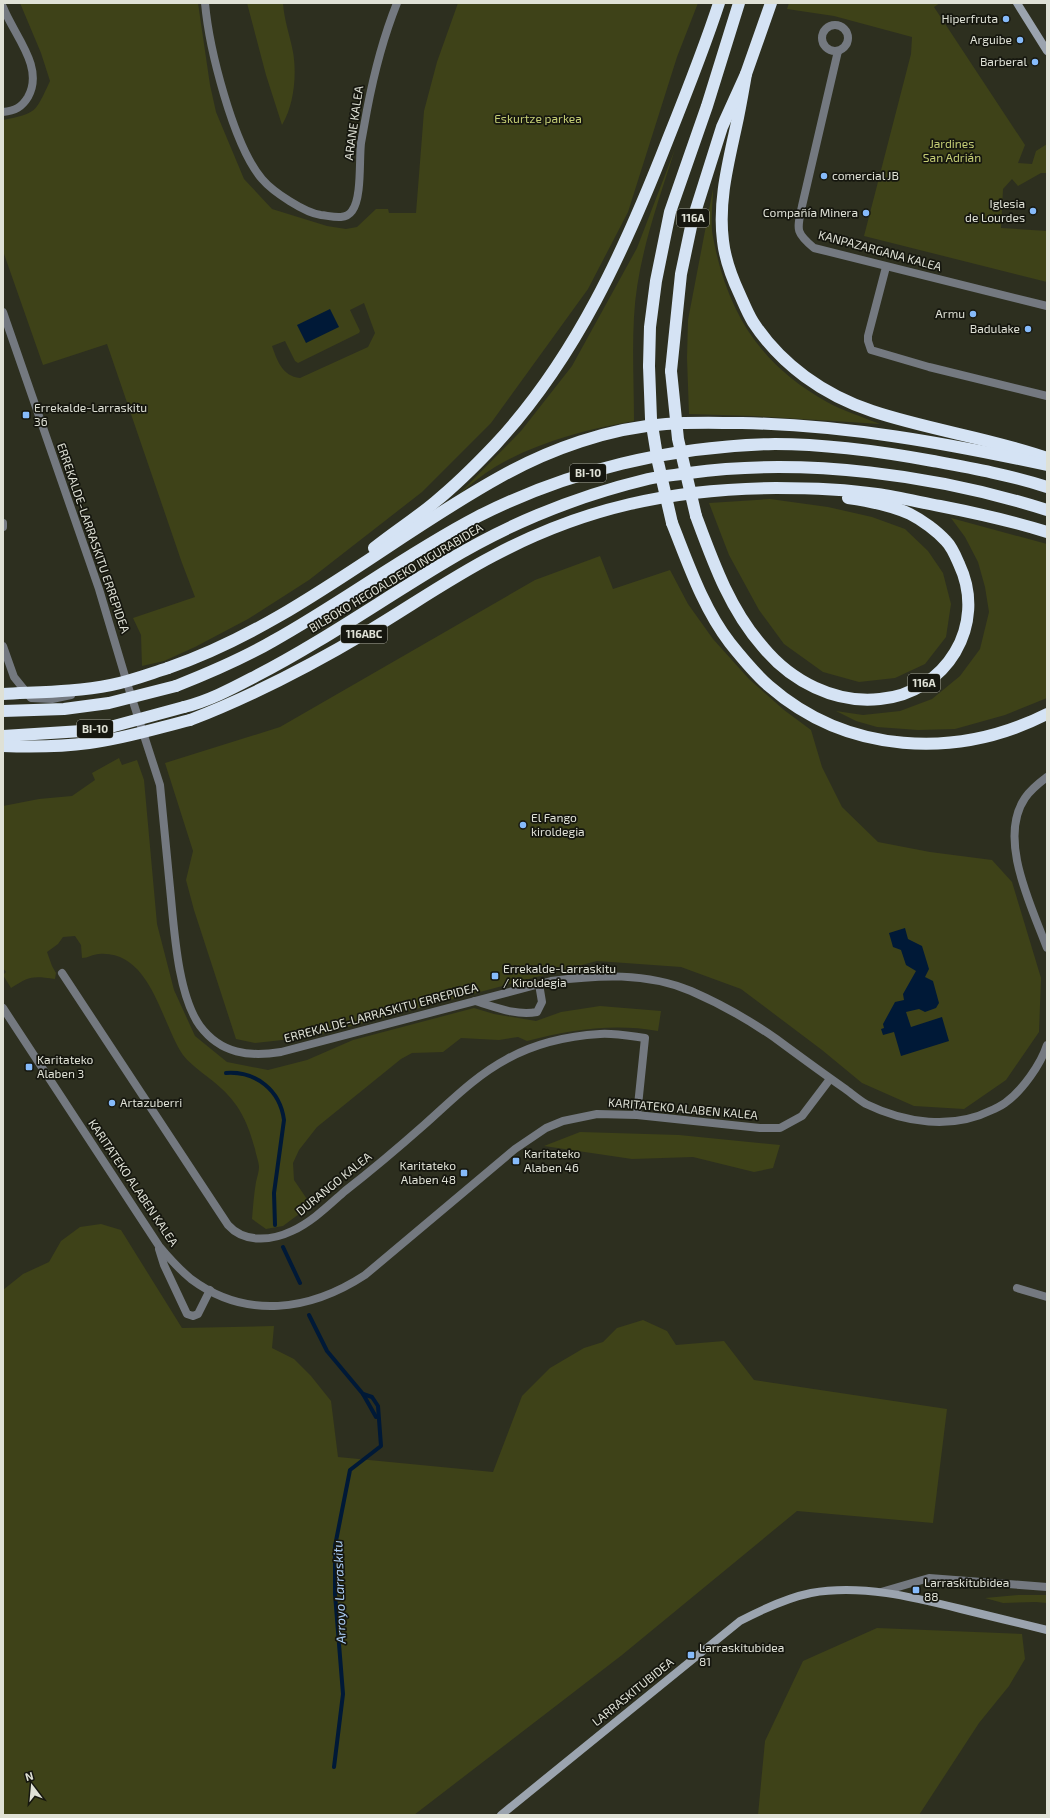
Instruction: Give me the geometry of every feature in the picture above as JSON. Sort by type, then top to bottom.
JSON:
[{"type":"highway","points":[[334,583],[376,547],[435,502],[465,475],[495,444],[533,400],[564,356],[593,307],[648,191],[719,3]]},
{"type":"highway","points":[[740,3],[670,212],[656,282],[650,327],[649,366],[651,419],[658,462],[672,523],[690,568],[712,614],[729,642],[752,669],[769,686],[809,714],[848,731],[905,744],[941,744],[964,742],[986,737],[1012,729],[1047,714]]},
{"type":"highway","points":[[771,3],[746,74],[726,167],[723,201],[723,241],[733,280],[752,322],[775,350],[802,376],[841,399],[872,411],[1027,451],[1047,458]]},
{"type":"highway","name":"116A","points":[[746,74],[722,127],[692,222],[681,274],[671,371],[678,439],[696,516],[711,559],[734,607],[763,648],[791,674],[832,695],[855,699],[880,699],[908,692],[932,679],[950,660],[961,644],[966,629],[969,610],[968,590],[962,570],[947,541],[910,514],[889,506],[794,488]]},
{"type":"highway","points":[[3,694],[54,692],[110,685],[135,679],[200,657],[264,626],[334,583],[430,520],[501,477],[559,450],[588,439],[665,424],[777,424],[865,431],[946,444],[1047,465]]},
{"type":"highway","name":"BILBOKO HEGOALDEKO INGURABIDEA","points":[[3,711],[64,710],[109,703],[176,686],[236,661],[273,641],[404,560],[476,518],[518,498],[576,476],[642,459],[717,448],[776,444],[823,447],[904,456],[969,467],[1047,487]]},
{"type":"highway","name":"BILBOKO HEGOALDEKO INGURABIDEA","points":[[3,736],[82,731],[114,726],[196,704],[233,688],[274,667],[319,641],[448,560],[525,519],[578,498],[650,479],[719,469],[772,467],[816,469],[896,476],[967,490],[1047,510]]},
{"type":"highway","name":"116ABC","points":[[3,746],[88,744],[124,737],[190,720],[241,699],[302,670],[368,632],[455,577],[532,536],[580,518],[624,505],[671,495],[748,488],[794,488]]},
{"type":"highway","points":[[794,488],[876,494],[968,511],[1047,532]]},
{"type":"street","name":"ARANE KALEA","points":[[205,3],[206,17],[214,56],[231,119],[249,159],[262,179],[293,203],[316,214],[340,217],[346,216],[352,211],[359,189],[361,144],[376,65],[397,3]]},
{"type":"street","points":[[1017,3],[1047,51]]},
{"type":"street","points":[[3,9],[29,60],[32,71],[32,90],[24,104],[11,111],[3,112]]},
{"type":"street","name":"KANPAZARGANA KALEA","points":[[838,51],[798,224],[801,237],[814,248],[1047,306]]},
{"type":"street","points":[[886,267],[868,336],[871,350],[929,367],[1047,396]]},
{"type":"street","name":"ERREKALDE-LARRASKITU ERREPIDEA","points":[[3,312],[99,589],[160,785],[171,906],[184,987],[194,1016],[200,1026],[210,1037],[232,1051],[252,1055],[261,1055],[281,1052],[539,984],[591,976],[630,976],[663,982],[690,991],[741,1015],[866,1104],[905,1119],[930,1122],[956,1122],[983,1114],[1005,1103],[1024,1085],[1043,1056],[1047,1045]]},
{"type":"street","points":[[3,646],[14,677],[30,698],[52,699],[110,688],[127,683]]},
{"type":"street","points":[[1047,777],[1034,787],[1024,799],[1016,818],[1014,842],[1021,878],[1047,948]]},
{"type":"street","name":"DURANGO KALEA","points":[[62,973],[228,1225],[234,1232],[243,1237],[259,1239],[276,1236],[292,1231],[311,1220],[407,1141],[479,1076],[507,1059],[533,1048],[566,1038],[601,1034],[645,1038],[637,1115]]},
{"type":"street","points":[[474,1001],[504,1010],[526,1014],[537,1012],[542,1002],[539,984]]},
{"type":"street","name":"KARITATEKO ALABEN KALEA","points":[[3,1008],[158,1246],[177,1267],[192,1279],[210,1290],[236,1302],[276,1307],[302,1304],[323,1297],[346,1287],[365,1275],[472,1184],[532,1136],[546,1128],[578,1117],[597,1114],[637,1115],[760,1128],[780,1128],[802,1116],[830,1079]]},
{"type":"street","points":[[158,1246],[164,1265],[187,1314],[192,1316],[198,1314],[210,1290]]},
{"type":"street","points":[[1017,1288],[1047,1297]]},
{"type":"street","points":[[881,1592],[929,1578],[1047,1587]]},
{"type":"street","name":"LARRASKITUBIDEA","points":[[501,1815],[740,1621],[770,1607],[811,1593],[836,1590],[881,1592],[920,1599],[1047,1630]]},
{"type":"green space","name":"Eskurtze parkea","points":[[20,3],[198,3],[210,85],[216,112],[244,179],[272,209],[327,226],[346,229],[357,227],[376,209],[388,209],[389,213],[416,213],[424,111],[437,62],[458,3],[698,3],[677,57],[628,212],[588,289],[491,423],[422,492],[309,580],[248,619],[195,647],[164,661],[142,666],[141,635],[133,618],[195,597],[107,344],[43,365],[3,251],[3,120],[29,113],[38,106],[50,81],[41,53]],"holes":[[[364,303],[375,333],[368,347],[300,378],[294,377],[285,371],[278,362],[272,346],[285,341],[295,361],[298,363],[359,333],[360,331],[350,310]]]},
{"type":"green space","points":[[247,3],[283,3],[293,52],[295,70],[292,99],[282,125],[266,75]]},
{"type":"green space","name":"Jardines San Adrián","points":[[789,3],[940,3],[934,7],[1025,145],[1018,163],[1032,164],[1036,151],[1047,144],[1047,173],[1041,173],[1018,186],[1012,179],[1003,189],[1001,228],[1047,231],[1047,282],[864,236],[911,54],[912,37],[834,16],[787,9]]},
{"type":"green space","points":[[675,149],[655,211],[639,274],[634,317],[633,343],[634,421],[580,432],[528,450],[495,467],[458,495],[521,431],[572,366],[637,248]]},
{"type":"green space","points":[[713,189],[712,231],[719,264],[727,289],[750,334],[765,353],[783,371],[803,387],[833,405],[880,424],[753,416],[689,414],[687,358],[688,320]]},
{"type":"green space","points":[[770,499],[828,507],[872,517],[905,529],[928,551],[943,573],[951,604],[946,637],[925,664],[895,678],[859,682],[823,672],[784,644],[759,610],[729,555],[709,503]]},
{"type":"green space","points":[[951,518],[1047,544],[1047,698],[1005,715],[955,729],[918,730],[877,727],[856,721],[836,711],[863,715],[900,711],[932,699],[960,676],[980,649],[989,612],[985,587],[978,562],[965,537]]},
{"type":"green space","name":"El Fango kiroldegia","points":[[600,556],[613,589],[670,570],[688,604],[713,639],[749,679],[784,710],[811,730],[822,767],[842,807],[878,842],[930,852],[992,860],[1012,882],[1041,978],[1039,1032],[1006,1080],[964,1109],[914,1106],[862,1083],[822,1050],[741,989],[681,967],[597,961],[310,1037],[255,1043],[236,1039],[194,910],[186,880],[193,851],[165,763],[280,727],[535,580]]},
{"type":"green space","points":[[119,758],[122,765],[137,760],[144,780],[157,924],[174,990],[195,1036],[227,1062],[268,1070],[307,1060],[353,1040],[474,1008],[494,1014],[536,1021],[561,1012],[600,1006],[661,1011],[658,1031],[625,1028],[592,1029],[527,1041],[518,1037],[499,1040],[461,1038],[443,1052],[412,1053],[401,1059],[317,1127],[299,1150],[293,1163],[294,1180],[311,1205],[283,1226],[266,1229],[252,1219],[259,1165],[243,1116],[229,1096],[183,1055],[152,991],[143,976],[131,964],[117,956],[99,954],[82,958],[81,945],[75,936],[63,937],[58,944],[47,952],[56,973],[55,979],[36,977],[27,979],[11,988],[3,975],[6,972],[3,968],[3,806],[39,799],[72,796],[95,780],[92,773]]},
{"type":"green space","points":[[580,1132],[679,1135],[780,1145],[773,1168],[754,1172],[693,1157],[632,1159],[544,1146]]},
{"type":"green space","points":[[101,1224],[121,1230],[182,1328],[274,1326],[272,1348],[294,1359],[311,1376],[331,1401],[338,1457],[493,1472],[522,1396],[550,1368],[584,1348],[603,1342],[617,1328],[643,1320],[667,1331],[676,1345],[724,1341],[754,1380],[947,1409],[933,1523],[797,1511],[622,1655],[414,1815],[3,1815],[3,1290],[23,1274],[49,1262],[61,1241],[80,1227]]},
{"type":"green space","points":[[1018,1595],[1047,1595],[1047,1603],[1003,1603],[985,1598]]},
{"type":"green space","points":[[877,1628],[1022,1634],[1025,1659],[1009,1686],[979,1723],[919,1815],[758,1815],[765,1741],[803,1661]]},
{"type":"water","points":[[330,309],[339,327],[306,343],[297,325]]},
{"type":"water","points":[[905,928],[908,939],[922,946],[929,969],[925,977],[933,981],[939,1003],[936,1008],[925,1012],[919,1009],[906,1012],[911,1027],[942,1017],[949,1041],[901,1056],[894,1032],[883,1035],[881,1029],[884,1028],[883,1024],[895,1002],[904,1000],[903,994],[916,971],[906,965],[901,950],[893,947],[889,933]]},
{"type":"waterway","name":"Arroyo Larraskitu","points":[[226,1073],[247,1075],[265,1084],[272,1091],[282,1109],[284,1120],[274,1193],[275,1225]]},
{"type":"waterway","points":[[283,1247],[300,1283]]},
{"type":"waterway","name":"Arroyo Larraskitu","points":[[309,1315],[327,1351],[363,1394],[376,1417]]},
{"type":"waterway","name":"Arroyo Larraskitu","points":[[334,1767],[343,1694],[335,1594],[335,1546],[350,1470],[381,1446],[378,1406],[372,1397],[363,1394]]},
{"type":"place","name":"Hiperfruta","points":[[1006,19]]},
{"type":"place","name":"Arguibe","points":[[1020,40]]},
{"type":"place","name":"Barberal","points":[[1035,62]]},
{"type":"place","name":"comercial JB","points":[[824,176]]},
{"type":"place","name":"Iglesia de Lourdes","points":[[1033,211]]},
{"type":"place","name":"Compañía Minera","points":[[866,213]]},
{"type":"place","name":"Armu","points":[[973,314]]},
{"type":"place","name":"Badulake","points":[[1028,329]]},
{"type":"place","name":"Errekalde-Larraskitu 36","points":[[26,415]]},
{"type":"place","name":"El Fango kiroldegia","points":[[523,825]]},
{"type":"place","name":"Errekalde-Larraskitu / Kiroldegia","points":[[495,976]]},
{"type":"place","name":"Karitateko Alaben 3","points":[[29,1067]]},
{"type":"place","name":"Artazuberri","points":[[112,1103]]},
{"type":"place","name":"Karitateko Alaben 46","points":[[516,1161]]},
{"type":"place","name":"Karitateko Alaben 48","points":[[464,1173]]},
{"type":"place","name":"Larraskitubidea 88","points":[[916,1590]]},
{"type":"place","name":"Larraskitubidea 81","points":[[691,1655]]}]
